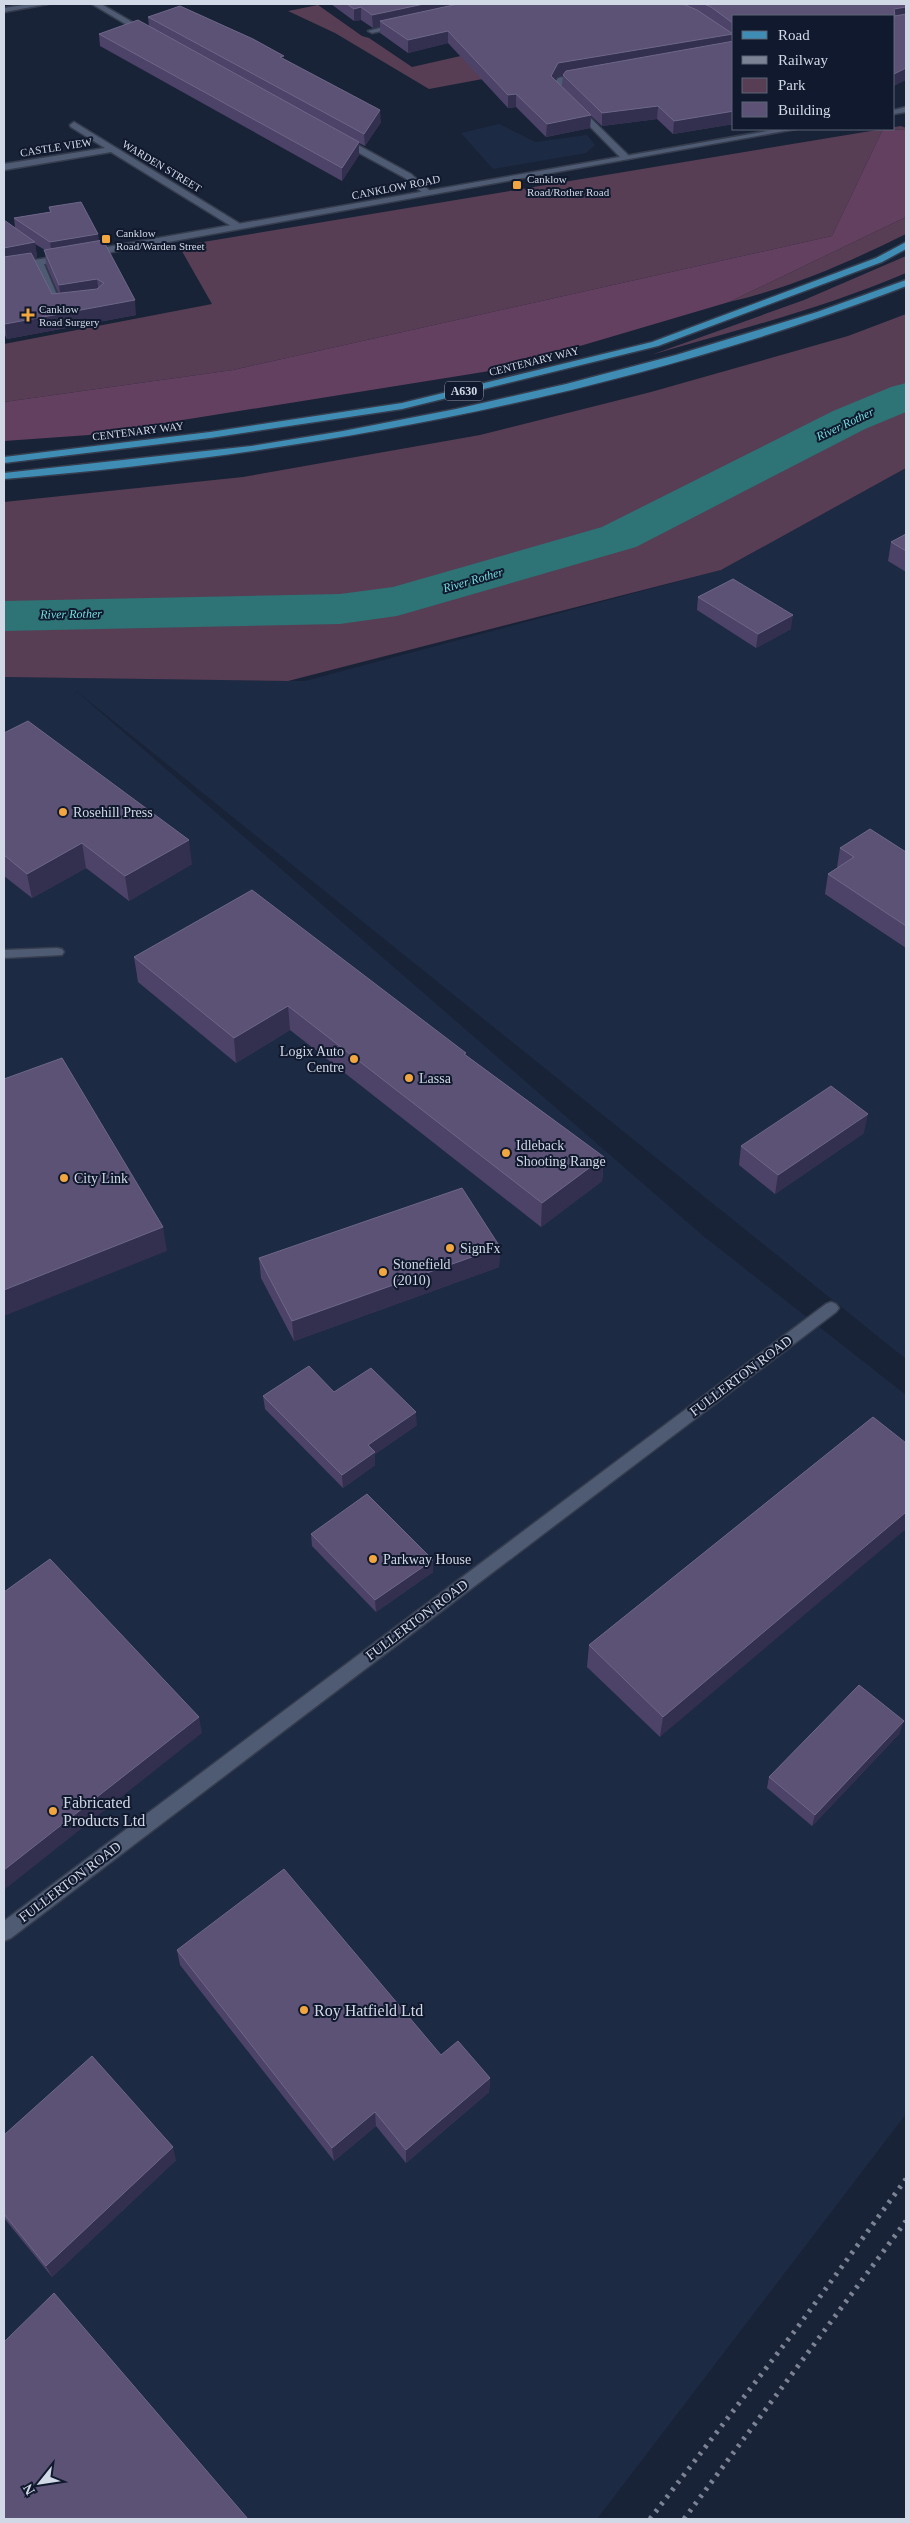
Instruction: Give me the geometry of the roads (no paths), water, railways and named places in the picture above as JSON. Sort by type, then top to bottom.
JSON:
[{"type":"main road","name":"CENTENARY WAY","points":[[4,460],[210,435],[402,406],[655,344],[879,260],[906,246]]},
{"type":"main road","name":"A630","points":[[4,476],[223,453],[288,444],[454,412],[618,374],[700,351],[822,314],[906,283]]},
{"type":"street","points":[[4,10],[44,4]]},
{"type":"street","points":[[96,4],[154,37]]},
{"type":"street","points":[[372,31],[410,22]]},
{"type":"street","points":[[594,73],[561,80],[556,88],[625,157]]},
{"type":"street","name":"WARDEN STREET","points":[[74,125],[239,228]]},
{"type":"street","name":"CANKLOW ROAD","points":[[4,268],[786,130]]},
{"type":"street","points":[[332,134],[408,176],[427,192]]},
{"type":"street","name":"CASTLE VIEW","points":[[4,167],[112,149]]},
{"type":"street","points":[[34,249],[50,260]]},
{"type":"street","points":[[38,262],[57,305],[74,303]]},
{"type":"street","points":[[4,954],[57,952]]},
{"type":"street","name":"FULLERTON ROAD","points":[[4,1932],[831,1308]]},
{"type":"waterway","name":"River Rother","points":[[4,616],[340,609],[397,601],[619,537],[849,420],[906,396]]},
{"type":"railway","points":[[650,2519],[797,2328],[906,2179]]},
{"type":"railway","points":[[684,2519],[906,2221]]},
{"type":"place","name":"Canklow Road/Rother Road","points":[[517,185]]},
{"type":"place","name":"Canklow Road/Warden Street","points":[[106,239]]},
{"type":"place","name":"Canklow Road Surgery","points":[[28,315]]},
{"type":"place","name":"Rosehill Press","points":[[63,812]]},
{"type":"place","name":"Logix Auto Centre","points":[[354,1059]]},
{"type":"place","name":"Lassa","points":[[409,1078]]},
{"type":"place","name":"Idleback Shooting Range","points":[[506,1153]]},
{"type":"place","name":"City Link","points":[[64,1178]]},
{"type":"place","name":"SignFx","points":[[450,1248]]},
{"type":"place","name":"Stonefield (2010)","points":[[383,1272]]},
{"type":"place","name":"Parkway House","points":[[373,1559]]},
{"type":"place","name":"Fabricated Products Ltd","points":[[53,1811]]},
{"type":"place","name":"Roy Hatfield Ltd","points":[[304,2010]]}]
